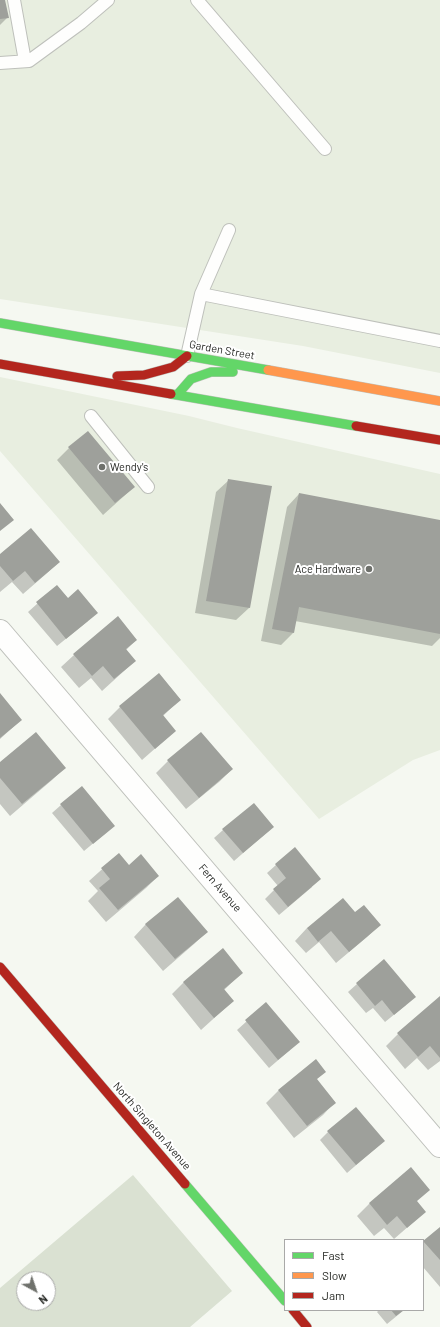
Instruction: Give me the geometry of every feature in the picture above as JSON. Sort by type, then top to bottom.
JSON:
[{"type":"main road","name":"Garden Street","points":[[0,323],[440,401]]},
{"type":"main road","points":[[80,378],[144,375],[173,367],[187,356]]},
{"type":"main road","points":[[0,364],[440,440]]},
{"type":"main road","points":[[177,395],[191,379],[212,372],[280,372]]},
{"type":"main road","name":"North Singleton Avenue","points":[[0,967],[284,1300]]},
{"type":"main road","points":[[294,1311],[307,1327]]},
{"type":"street","name":"Fern Avenue","points":[[0,631],[440,1146]]},
{"type":"lane","points":[[14,0],[25,61]]},
{"type":"lane","points":[[0,63],[29,61],[81,23],[108,0]]},
{"type":"lane","points":[[197,0],[325,149]]},
{"type":"lane","points":[[187,356],[201,294],[229,230]]},
{"type":"lane","points":[[201,294],[440,341]]},
{"type":"lane","points":[[91,416],[148,487]]},
{"type":"shaded area","points":[[0,0],[440,0],[440,373],[303,346],[0,299]]},
{"type":"shaded area","points":[[0,377],[189,416],[440,474],[440,750],[413,760],[319,819],[0,451]]},
{"type":"green space","points":[[133,1175],[232,1291],[190,1327],[0,1327],[0,1288],[16,1274],[16,1311],[56,1311],[56,1271],[20,1271]]},
{"type":"building","points":[[0,0],[5,0],[9,18],[0,19]]},
{"type":"building","name":"Wendy's","points":[[88,431],[135,487],[115,503],[68,447]]},
{"type":"building","points":[[228,479],[272,486],[250,608],[206,601]]},
{"type":"building","points":[[299,493],[440,520],[440,634],[299,607],[294,633],[272,629]]},
{"type":"building","points":[[0,503],[14,520],[0,531]]},
{"type":"building","points":[[31,528],[60,562],[35,583],[25,571],[13,581],[0,566],[0,554]]},
{"type":"building","points":[[57,585],[68,598],[78,589],[98,613],[66,639],[36,602]]},
{"type":"building","points":[[118,616],[137,640],[126,649],[136,661],[114,679],[103,666],[92,676],[73,654]]},
{"type":"building","points":[[159,673],[181,700],[163,715],[176,731],[155,749],[119,706]]},
{"type":"building","points":[[0,693],[22,720],[0,738]]},
{"type":"building","points":[[36,732],[66,768],[22,804],[0,778],[0,762]]},
{"type":"building","points":[[201,732],[233,769],[199,798],[167,760]]},
{"type":"building","points":[[82,786],[115,826],[93,844],[60,804]]},
{"type":"building","points":[[254,803],[274,827],[243,853],[222,829]]},
{"type":"building","points":[[295,847],[321,879],[288,907],[273,889],[286,878],[275,864]]},
{"type":"building","points":[[119,853],[129,865],[141,854],[159,876],[118,910],[99,888],[110,879],[101,868]]},
{"type":"building","points":[[178,897],[208,932],[175,959],[145,924]]},
{"type":"building","points":[[343,898],[355,912],[364,905],[381,925],[349,952],[331,931],[318,942],[307,928]]},
{"type":"building","points":[[223,948],[243,973],[224,989],[234,1001],[214,1018],[183,982]]},
{"type":"building","points":[[384,959],[416,997],[394,1015],[382,1000],[375,1006],[356,983]]},
{"type":"building","points":[[440,996],[440,1058],[430,1046],[418,1057],[397,1033]]},
{"type":"building","points":[[266,1002],[300,1042],[278,1060],[245,1020]]},
{"type":"building","points":[[316,1059],[326,1072],[317,1079],[336,1103],[307,1126],[278,1090]]},
{"type":"building","points":[[356,1107],[385,1141],[356,1165],[327,1131]]},
{"type":"building","points":[[411,1167],[430,1190],[417,1201],[426,1212],[407,1228],[397,1216],[387,1225],[369,1203]]},
{"type":"building","points":[[440,1227],[440,1260],[424,1242],[424,1240]]},
{"type":"building","points":[[392,1311],[403,1311],[396,1316]]},
{"type":"traffic: fast","points":[[0,323],[268,370]]},
{"type":"traffic: fast","points":[[177,395],[191,379],[211,372],[233,372]]},
{"type":"traffic: fast","points":[[171,394],[356,426]]},
{"type":"traffic: fast","points":[[185,1184],[284,1300]]},
{"type":"traffic: slow","points":[[268,370],[440,401]]},
{"type":"traffic: jam","points":[[117,376],[144,375],[173,367],[187,356]]},
{"type":"traffic: jam","points":[[0,364],[171,394]]},
{"type":"traffic: jam","points":[[356,426],[440,440]]},
{"type":"traffic: jam","points":[[0,967],[185,1184]]},
{"type":"traffic: jam","points":[[294,1311],[307,1327]]},
{"type":"place","name":"Wendy's","points":[[102,467]]},
{"type":"place","name":"Ace Hardware","points":[[369,569]]}]
